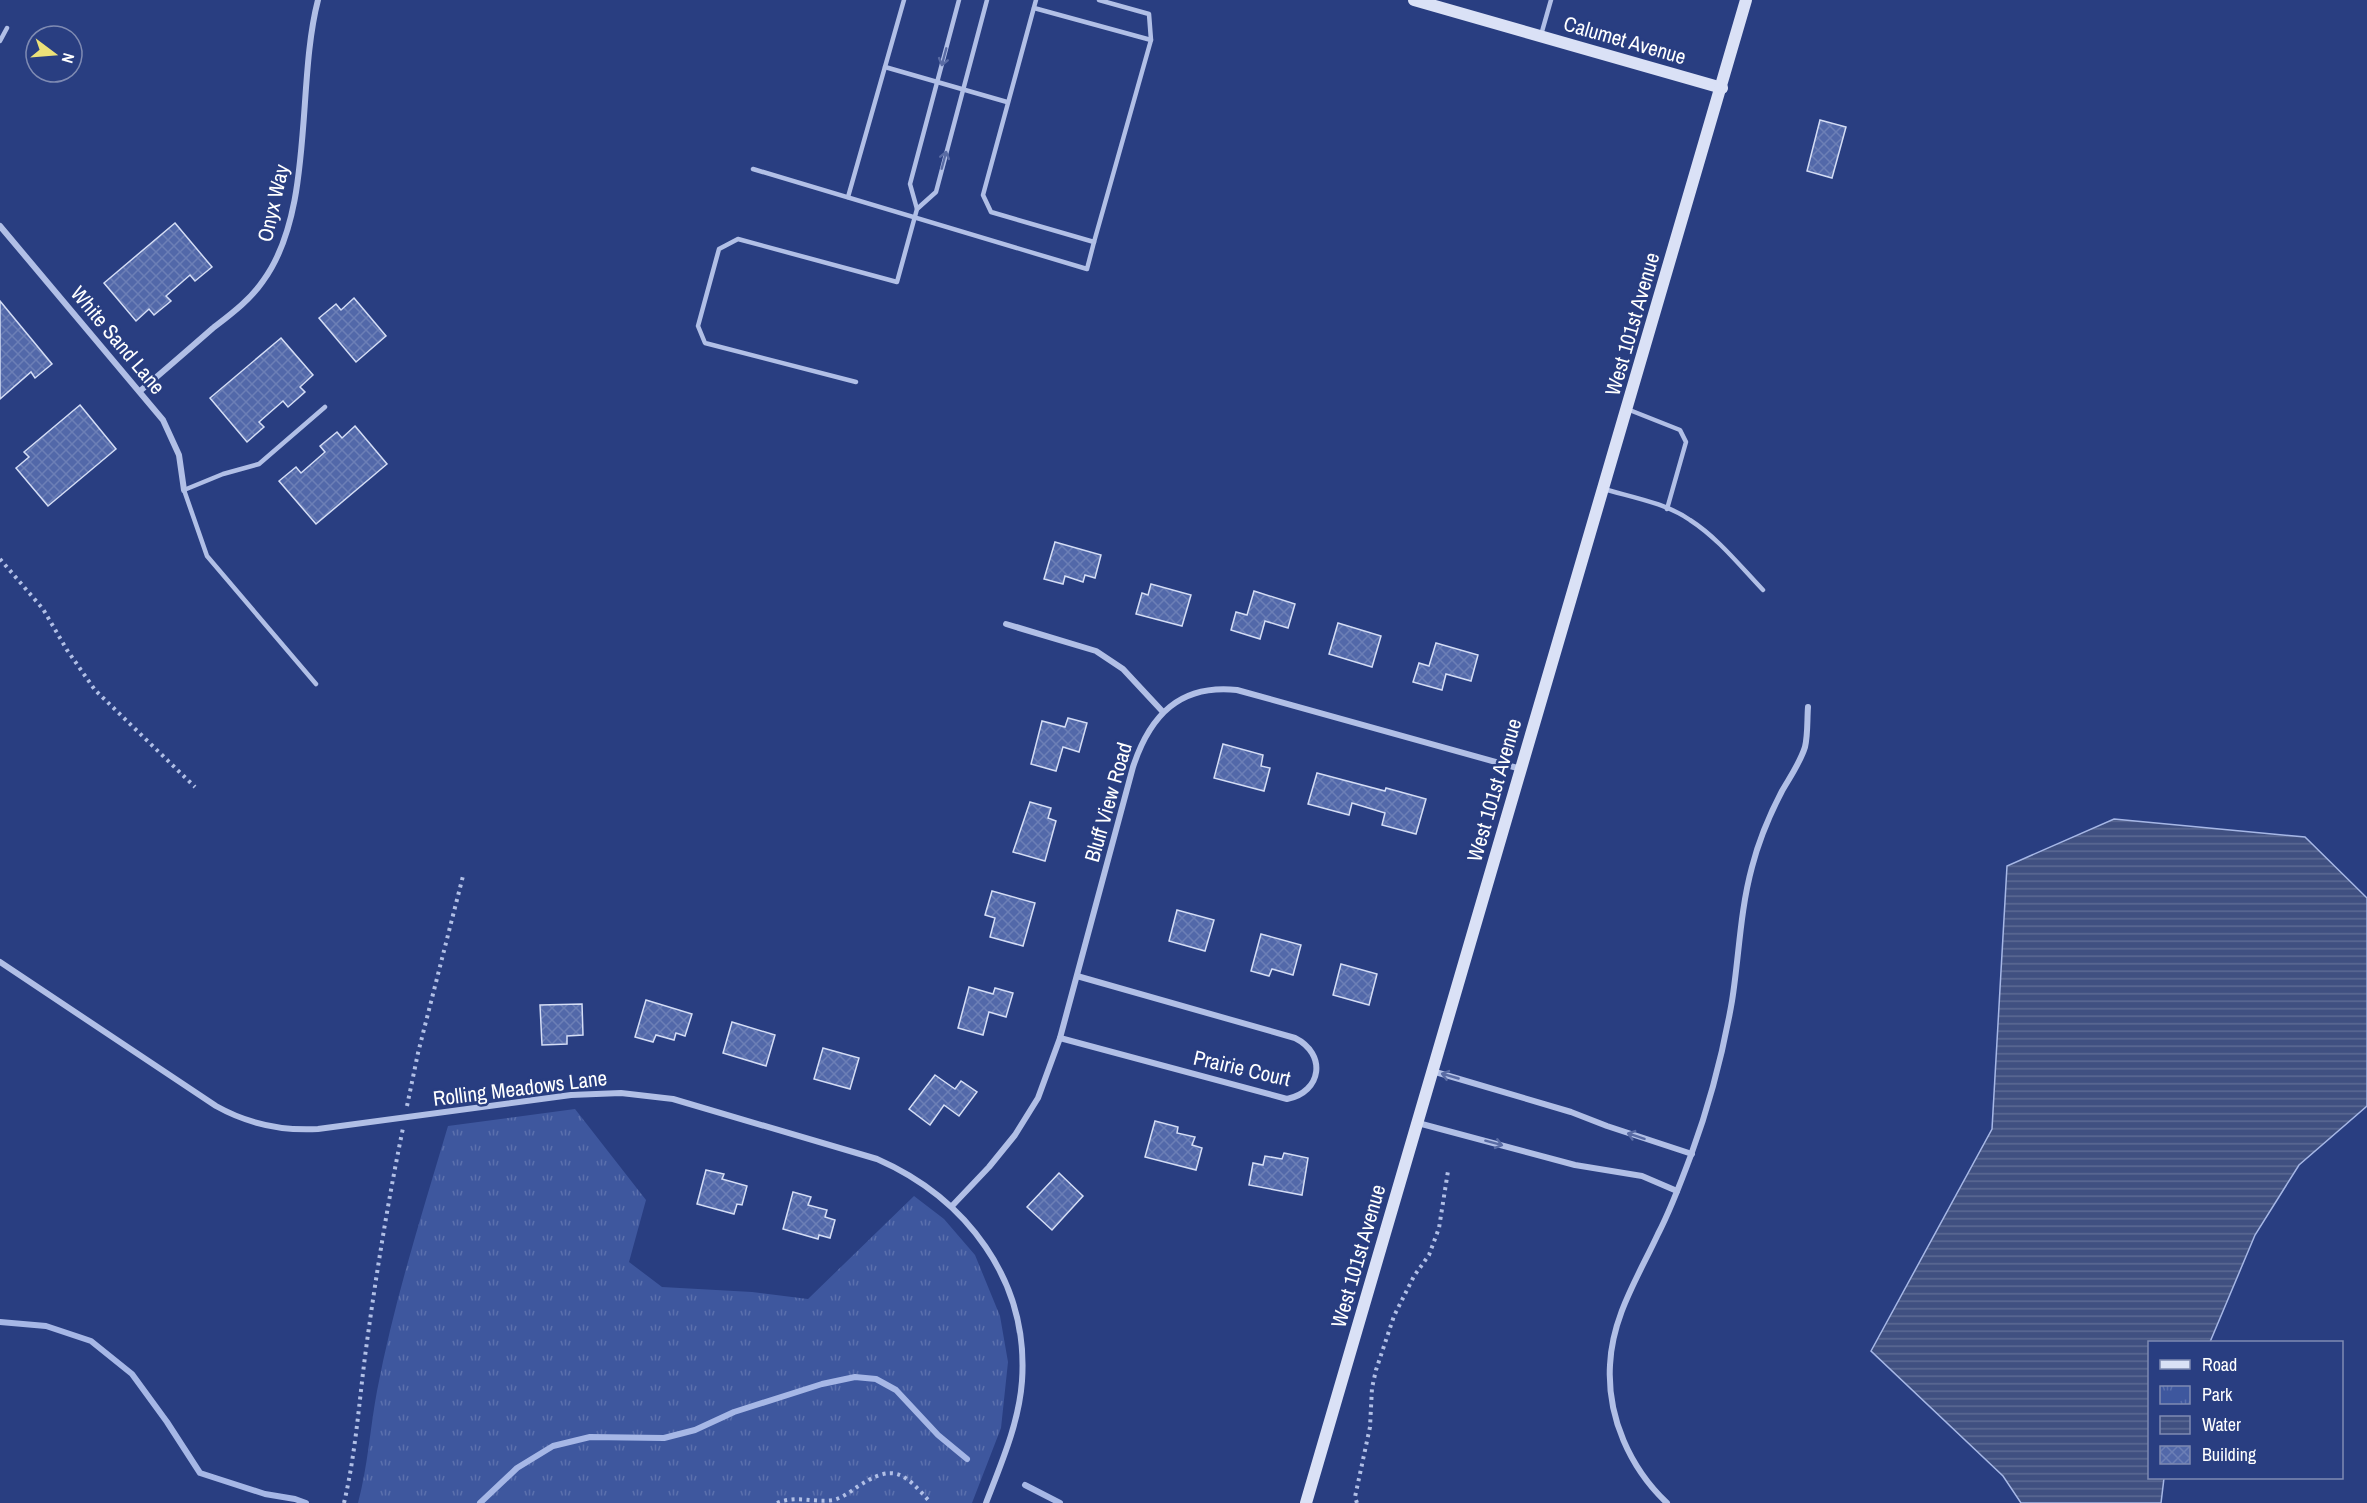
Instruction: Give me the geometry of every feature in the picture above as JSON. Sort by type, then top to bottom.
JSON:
[{"type":"street","name":"Onyx Way","points":[[140,391],[243,303],[263,281],[276,259],[288,223],[298,173],[310,45],[318,0]]},
{"type":"street","name":"Calumet Avenue","points":[[1414,0],[1722,88]]},
{"type":"street","name":"West 101st Avenue","points":[[1306,1503],[1746,0]]},
{"type":"street","name":"White Sand Lane","points":[[0,226],[163,420],[175,443],[184,490]]},
{"type":"street","points":[[1006,624],[1096,651],[1123,669],[1163,712]]},
{"type":"street","name":"Bluff View Road","points":[[952,1206],[989,1167],[1026,1119],[1042,1090],[1060,1038],[1133,767],[1146,734],[1163,712],[1178,700],[1208,689],[1238,690],[1521,769]]},
{"type":"street","points":[[1667,1503],[1646,1480],[1624,1443],[1614,1413],[1610,1366],[1613,1340],[1622,1309],[1692,1154],[1721,1053],[1731,1004],[1751,867],[1767,822],[1804,749],[1808,707]]},
{"type":"street","name":"Rolling Meadows Lane","points":[[0,962],[200,1095],[231,1115],[246,1121],[301,1130],[571,1095],[621,1093],[655,1096],[877,1159],[914,1177],[968,1221],[1005,1280],[1015,1313],[1022,1361],[1022,1381],[1008,1446],[986,1503]]},
{"type":"street","name":"Prairie Court","points":[[1060,1038],[1287,1099],[1305,1092],[1316,1076],[1317,1068],[1311,1050],[1305,1043],[1295,1038],[1077,976]]},
{"type":"street","points":[[1432,1071],[1571,1112],[1692,1154]]},
{"type":"street","points":[[1417,1122],[1575,1165],[1642,1176],[1677,1191]]},
{"type":"lane","points":[[848,197],[904,0]]},
{"type":"lane","points":[[918,209],[910,184],[959,0]]},
{"type":"lane","points":[[856,381],[705,343],[698,326],[719,249],[738,239],[897,282],[918,209],[936,192],[987,0]]},
{"type":"lane","points":[[1036,0],[983,195],[991,212],[1094,242]]},
{"type":"lane","points":[[753,169],[1087,269],[1150,40],[1149,14],[1099,0]]},
{"type":"lane","points":[[1540,36],[1551,0]]},
{"type":"lane","points":[[1034,8],[1150,40]]},
{"type":"lane","points":[[0,41],[8,28]]},
{"type":"lane","points":[[885,67],[1007,102]]},
{"type":"lane","points":[[316,684],[207,556],[184,490],[223,474],[258,464],[325,407]]},
{"type":"lane","points":[[1627,409],[1680,430],[1686,442],[1667,509]]},
{"type":"lane","points":[[1604,489],[1667,509],[1690,519],[1719,544],[1763,590]]},
{"type":"path","points":[[0,560],[43,609],[67,650],[95,690],[195,787]]},
{"type":"path","points":[[344,1503],[354,1460],[364,1366],[382,1238],[418,1053],[463,876]]},
{"type":"path","points":[[1357,1503],[1355,1497],[1370,1427],[1372,1389],[1376,1370],[1394,1316],[1414,1276],[1429,1255],[1438,1228],[1448,1171]]},
{"type":"path","points":[[777,1503],[795,1498],[835,1500],[875,1476],[891,1472],[906,1476],[931,1503]]},
{"type":"green space","points":[[575,1109],[646,1200],[629,1262],[662,1287],[752,1292],[808,1299],[914,1196],[944,1219],[975,1255],[1000,1316],[1008,1362],[1001,1428],[972,1503],[358,1503],[384,1357],[409,1258],[448,1126]]},
{"type":"water","points":[[2114,819],[2305,837],[2367,898],[2367,1106],[2299,1165],[2255,1235],[2210,1341],[2148,1341],[2148,1479],[2164,1479],[2161,1503],[2021,1503],[2003,1476],[1871,1351],[1992,1129],[2007,866]]},
{"type":"building","points":[[1820,120],[1846,127],[1832,178],[1807,171]]},
{"type":"building","points":[[175,223],[212,267],[195,281],[190,275],[166,296],[171,301],[154,315],[149,309],[136,321],[104,283]]},
{"type":"building","points":[[354,298],[386,336],[356,362],[319,318],[336,304],[341,310]]},
{"type":"building","points":[[0,301],[52,364],[35,378],[31,372],[0,399]]},
{"type":"building","points":[[281,338],[313,375],[300,387],[305,392],[288,407],[283,401],[259,422],[264,427],[247,442],[210,398]]},
{"type":"building","points":[[80,405],[116,449],[48,506],[16,468],[29,457],[24,452]]},
{"type":"building","points":[[355,426],[387,464],[316,524],[279,481],[296,467],[301,473],[325,452],[320,446],[337,432],[342,438]]},
{"type":"building","points":[[1055,542],[1101,555],[1095,578],[1085,575],[1083,582],[1065,576],[1063,584],[1044,579]]},
{"type":"building","points":[[1151,584],[1191,595],[1182,626],[1136,614],[1142,593],[1148,595]]},
{"type":"building","points":[[1254,591],[1295,604],[1288,628],[1265,621],[1260,639],[1231,630],[1236,612],[1247,615]]},
{"type":"building","points":[[1338,623],[1381,636],[1372,667],[1329,654]]},
{"type":"building","points":[[1436,643],[1478,655],[1471,681],[1446,674],[1442,690],[1413,682],[1419,663],[1429,666]]},
{"type":"building","points":[[1068,718],[1087,723],[1079,752],[1063,747],[1056,771],[1031,764],[1042,721],[1065,727]]},
{"type":"building","points":[[1223,744],[1263,755],[1261,766],[1270,768],[1264,791],[1214,778]]},
{"type":"building","points":[[1317,773],[1426,799],[1416,834],[1382,825],[1385,813],[1352,803],[1349,815],[1308,804]]},
{"type":"building","points":[[1030,802],[1051,808],[1048,818],[1056,821],[1045,861],[1013,852]]},
{"type":"building","points":[[992,891],[1035,903],[1023,946],[990,937],[995,918],[985,915]]},
{"type":"building","points":[[1177,910],[1214,920],[1205,951],[1169,941]]},
{"type":"building","points":[[1261,934],[1301,945],[1293,975],[1272,969],[1269,976],[1251,971]]},
{"type":"building","points":[[1341,964],[1377,974],[1369,1005],[1333,995]]},
{"type":"building","points":[[969,987],[993,994],[995,988],[1013,993],[1006,1017],[989,1012],[983,1035],[958,1028]]},
{"type":"building","points":[[646,1000],[692,1014],[685,1036],[676,1033],[674,1040],[656,1035],[653,1042],[635,1037]]},
{"type":"building","points":[[582,1004],[583,1035],[567,1036],[567,1044],[542,1045],[540,1005]]},
{"type":"building","points":[[732,1022],[775,1035],[766,1066],[723,1053]]},
{"type":"building","points":[[823,1048],[859,1058],[850,1089],[814,1079]]},
{"type":"building","points":[[935,1075],[955,1089],[961,1081],[977,1092],[959,1116],[944,1105],[930,1125],[909,1109]]},
{"type":"building","points":[[1155,1121],[1178,1127],[1177,1133],[1195,1137],[1192,1145],[1202,1148],[1196,1170],[1145,1157]]},
{"type":"building","points":[[1284,1153],[1308,1158],[1302,1195],[1249,1185],[1253,1163],[1263,1165],[1265,1156],[1282,1159]]},
{"type":"building","points":[[706,1170],[724,1174],[722,1179],[747,1186],[742,1205],[737,1204],[734,1214],[697,1204]]},
{"type":"building","points":[[1059,1173],[1083,1196],[1052,1230],[1027,1207]]},
{"type":"building","points":[[793,1192],[811,1197],[808,1205],[827,1210],[825,1217],[835,1220],[830,1238],[819,1235],[818,1239],[783,1229]]},
{"type":"waterway","points":[[0,1322],[46,1326],[91,1341],[132,1374],[200,1473],[265,1494],[306,1503]]},
{"type":"waterway","points":[[480,1503],[517,1468],[553,1446],[590,1437],[664,1438],[695,1430],[734,1412],[822,1384],[855,1377],[876,1379],[896,1390],[938,1435],[967,1459]]},
{"type":"waterway","points":[[1025,1485],[1060,1503]]}]
